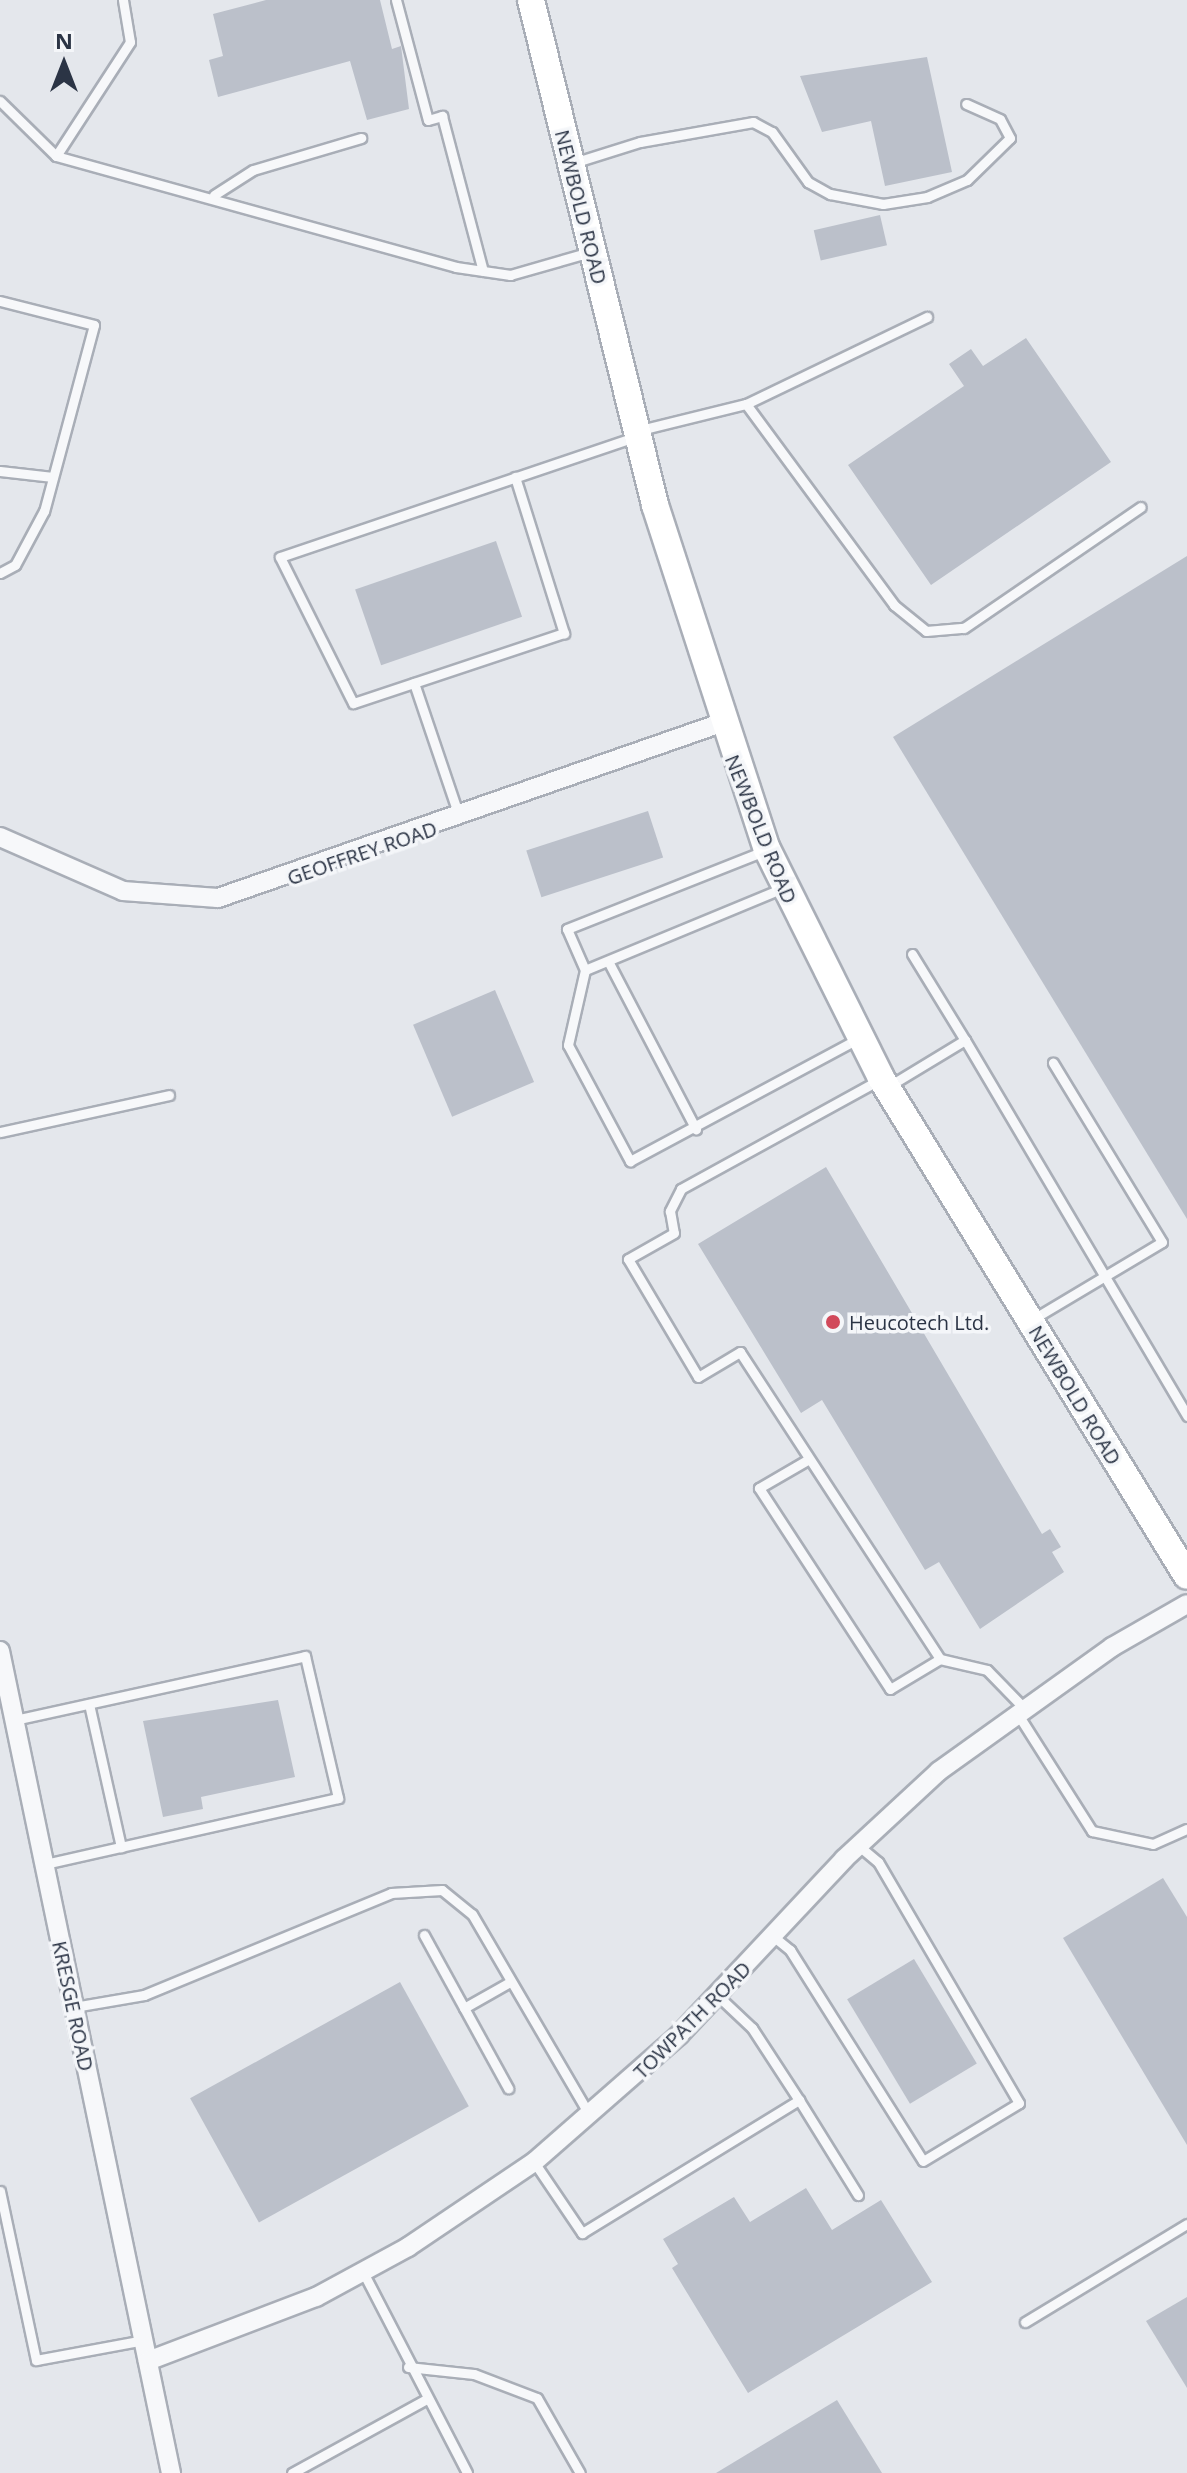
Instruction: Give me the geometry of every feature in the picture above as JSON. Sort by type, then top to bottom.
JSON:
[{"type":"main road","name":"NEWBOLD ROAD","points":[[531,0],[590,252],[637,434],[721,723],[783,888],[884,1083],[1187,1576]]},
{"type":"street","name":"GEOFFREY ROAD","points":[[0,837],[123,891],[197,899],[250,892],[721,723]]},
{"type":"street","name":"TOWPATH ROAD","points":[[148,2361],[270,2319],[363,2272],[534,2162],[591,2116],[718,1996],[858,1845],[1020,1710],[1187,1604]]},
{"type":"street","name":"KRESGE ROAD","points":[[0,1651],[171,2473]]},
{"type":"lane","points":[[56,156],[130,42],[123,0]]},
{"type":"lane","points":[[396,0],[428,120],[442,116],[483,271]]},
{"type":"lane","points":[[0,101],[56,156],[214,195],[483,271],[510,275],[590,252]]},
{"type":"lane","points":[[570,164],[640,142],[753,122],[772,132],[808,182],[830,194],[883,204],[927,197],[967,180],[1010,138],[1000,119],[966,104]]},
{"type":"lane","points":[[214,195],[253,170],[361,138]]},
{"type":"lane","points":[[0,301],[94,325],[53,477],[15,565],[0,573]]},
{"type":"lane","points":[[515,477],[564,633],[353,703],[280,557],[637,434],[746,404],[927,317]]},
{"type":"lane","points":[[746,404],[894,605],[926,631],[964,628],[1141,507]]},
{"type":"lane","points":[[0,471],[53,477]]},
{"type":"lane","points":[[414,683],[460,819]]},
{"type":"lane","points":[[767,849],[567,929],[585,970],[568,1045],[630,1161],[696,1129],[859,1038]]},
{"type":"lane","points":[[585,970],[783,888]]},
{"type":"lane","points":[[912,954],[1107,1276],[1187,1416]]},
{"type":"lane","points":[[608,961],[696,1129]]},
{"type":"lane","points":[[965,1040],[681,1189],[670,1211],[674,1233],[628,1259],[698,1377],[740,1352],[940,1659],[987,1670],[1020,1710],[1092,1831],[1153,1844],[1187,1829]]},
{"type":"lane","points":[[1030,1321],[1162,1242],[1053,1063]]},
{"type":"lane","points":[[0,1132],[169,1095]]},
{"type":"lane","points":[[809,1459],[759,1488],[890,1689],[940,1659]]},
{"type":"lane","points":[[15,1720],[305,1656],[338,1798],[44,1864]]},
{"type":"lane","points":[[89,1704],[121,1847]]},
{"type":"lane","points":[[774,1937],[790,1950],[923,2161],[1019,2103],[878,1862],[858,1845]]},
{"type":"lane","points":[[74,2007],[144,1995],[391,1893],[427,1887],[463,1903],[591,2116]]},
{"type":"lane","points":[[424,1935],[508,2088]]},
{"type":"lane","points":[[464,2008],[510,1982]]},
{"type":"lane","points":[[718,1996],[752,2028],[858,2195]]},
{"type":"lane","points":[[534,2162],[582,2233],[799,2100]]},
{"type":"lane","points":[[0,2191],[36,2360],[144,2340]]},
{"type":"lane","points":[[1025,2322],[1187,2224]]},
{"type":"lane","points":[[363,2272],[425,2400],[467,2473]]},
{"type":"lane","points":[[408,2367],[474,2374],[537,2398],[580,2473]]},
{"type":"lane","points":[[292,2473],[425,2400]]},
{"type":"building","points":[[266,0],[380,0],[392,49],[401,46],[409,109],[367,120],[350,61],[218,97],[209,60],[223,56],[213,14]]},
{"type":"building","points":[[927,57],[952,172],[885,186],[871,121],[822,132],[800,76]]},
{"type":"building","points":[[880,215],[887,245],[821,261],[814,230]]},
{"type":"building","points":[[1026,338],[1111,462],[931,585],[848,465],[964,386],[949,364],[971,349],[983,366]]},
{"type":"building","points":[[496,541],[522,617],[381,665],[355,590]]},
{"type":"building","points":[[1187,556],[1187,1219],[893,737]]},
{"type":"building","points":[[648,811],[663,858],[541,897],[526,851]]},
{"type":"building","points":[[495,990],[534,1082],[452,1117],[413,1025]]},
{"type":"building","name":"Heucotech Ltd.","points":[[826,1167],[1042,1534],[1050,1529],[1061,1547],[1052,1552],[1064,1572],[980,1629],[939,1562],[925,1570],[822,1400],[801,1413],[698,1244]]},
{"type":"building","points":[[278,1700],[295,1777],[201,1797],[203,1809],[163,1817],[143,1721]]},
{"type":"building","points":[[1163,1878],[1187,1917],[1187,2145],[1063,1938]]},
{"type":"building","points":[[914,1959],[977,2064],[910,2104],[847,1999]]},
{"type":"building","points":[[400,1982],[469,2106],[259,2223],[190,2098]]},
{"type":"building","points":[[806,2188],[832,2230],[881,2200],[932,2282],[748,2393],[672,2268],[678,2264],[663,2239],[734,2197],[750,2222]]},
{"type":"building","points":[[1187,2297],[1187,2388],[1146,2321]]},
{"type":"building","points":[[837,2400],[882,2473],[716,2473]]},
{"type":"place","name":"Heucotech Ltd.","points":[[833,1322]]}]
